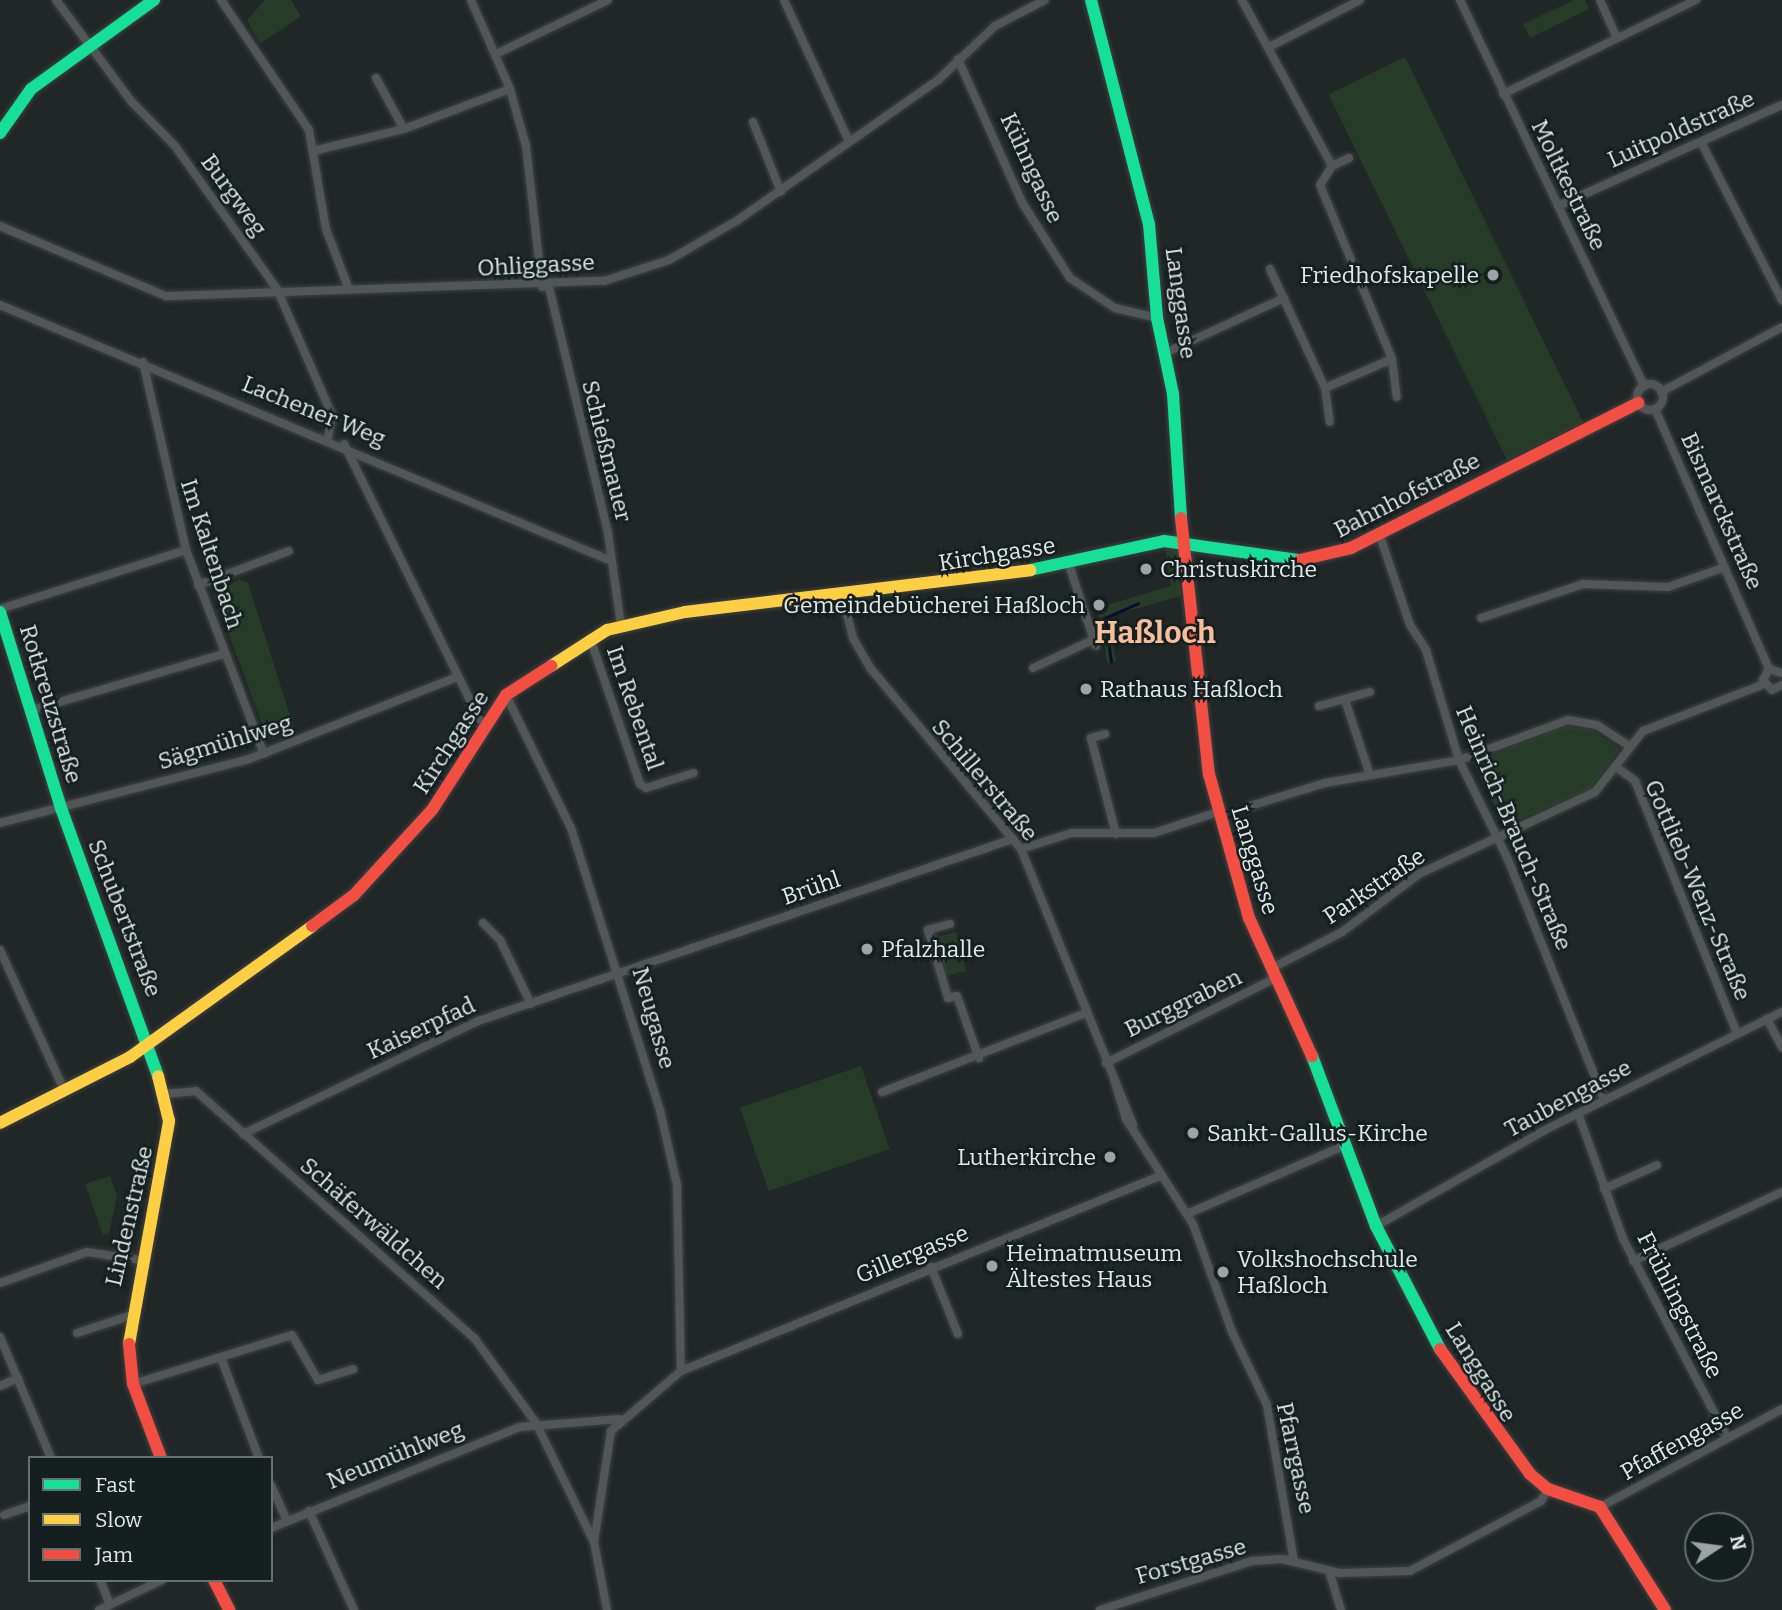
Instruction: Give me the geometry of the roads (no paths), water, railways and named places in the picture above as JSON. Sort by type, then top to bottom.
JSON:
[{"type":"street","name":"Burgweg","points":[[56,0],[89,46],[175,146],[277,289],[332,415],[328,438]]},
{"type":"street","points":[[1,129],[32,89],[154,0]]},
{"type":"street","points":[[221,0],[306,124],[326,229],[348,287]]},
{"type":"street","name":"Schießmauer","points":[[471,0],[510,89],[534,195],[545,287],[610,560],[621,625]]},
{"type":"street","points":[[496,54],[608,0]]},
{"type":"street","points":[[784,0],[848,139]]},
{"type":"street","name":"Ohliggasse","points":[[0,226],[166,296],[348,287],[545,287],[604,281],[669,260],[781,192],[848,139],[938,80],[995,26],[1045,0]]},
{"type":"street","name":"Langgasse","points":[[1091,0],[1149,224],[1157,318],[1165,354],[1182,542],[1218,812],[1249,918],[1346,1145],[1376,1227],[1464,1390],[1505,1447],[1548,1489],[1600,1507]]},
{"type":"street","points":[[1242,0],[1332,166]]},
{"type":"street","points":[[1269,47],[1358,0]]},
{"type":"street","name":"Moltkestraße","points":[[1460,0],[1644,386]]},
{"type":"street","points":[[1600,0],[1616,36]]},
{"type":"street","points":[[1503,94],[1616,36],[1696,0]]},
{"type":"street","name":"Kühngasse","points":[[958,59],[1023,204],[1070,278],[1115,308],[1157,318]]},
{"type":"street","points":[[376,78],[404,128]]},
{"type":"street","points":[[313,151],[404,128],[510,89]]},
{"type":"street","name":"Luitpoldstraße","points":[[1558,206],[1782,105]]},
{"type":"street","points":[[753,122],[781,192]]},
{"type":"street","points":[[1701,142],[1782,300]]},
{"type":"street","points":[[1349,158],[1332,166],[1320,185],[1392,359],[1397,397]]},
{"type":"street","points":[[1270,269],[1325,388],[1330,422]]},
{"type":"street","points":[[1165,354],[1284,299]]},
{"type":"street","name":"Lachener Weg","points":[[0,305],[344,444],[610,560]]},
{"type":"street","points":[[1661,391],[1644,386],[1638,403],[1655,409],[1661,391],[1782,327]]},
{"type":"street","points":[[1325,388],[1392,359]]},
{"type":"street","name":"Im Kaltenbach","points":[[143,362],[186,550],[264,754]]},
{"type":"street","name":"Bahnhofstraße","points":[[1182,542],[1299,562],[1329,556],[1638,403]]},
{"type":"street","name":"Bismarckstraße","points":[[1655,409],[1769,669]]},
{"type":"street","points":[[344,444],[455,678],[482,727]]},
{"type":"street","name":"Heinrich-Brauch-Straße","points":[[1379,533],[1410,625],[1426,650],[1459,760],[1498,837],[1604,1099]]},
{"type":"street","name":"Kirchgasse","points":[[0,1123],[65,1092],[150,1044],[369,883],[432,810],[482,727],[506,695],[590,638],[621,625],[1069,565],[1182,542]]},
{"type":"street","points":[[0,610],[186,550]]},
{"type":"street","points":[[198,584],[289,551]]},
{"type":"street","points":[[1033,667],[1095,642],[1069,565]]},
{"type":"street","points":[[1481,618],[1583,584],[1668,587],[1725,567]]},
{"type":"street","name":"Schillerstraße","points":[[842,594],[853,638],[870,669],[1021,849],[1106,1063],[1133,1125],[1160,1176]]},
{"type":"street","name":"Rotkreuzstraße","points":[[0,610],[61,808]]},
{"type":"street","name":"Im Rebental","points":[[590,638],[646,788],[694,773]]},
{"type":"street","points":[[32,710],[224,654]]},
{"type":"street","points":[[1763,684],[1769,669],[1782,673]]},
{"type":"street","name":"Sägmühlweg","points":[[0,822],[264,754],[455,678]]},
{"type":"street","points":[[1250,806],[1370,775],[1459,760],[1568,720],[1597,725],[1629,746],[1643,731],[1763,684],[1781,690]]},
{"type":"street","points":[[1319,706],[1370,692]]},
{"type":"street","name":"Neugasse","points":[[506,695],[571,828],[622,975],[677,1185],[681,1371]]},
{"type":"street","points":[[1345,700],[1370,775]]},
{"type":"street","points":[[1105,734],[1091,738],[1116,834]]},
{"type":"street","name":"Parkstraße","points":[[1274,973],[1342,932],[1419,874],[1595,792],[1629,746]]},
{"type":"street","name":"Gottlieb-Wenz-Straße","points":[[1616,767],[1635,781],[1737,1034]]},
{"type":"street","name":"Schubertstraße","points":[[61,808],[150,1044]]},
{"type":"street","points":[[1021,849],[1071,833],[1154,833],[1218,812]]},
{"type":"street","name":"Brühl","points":[[622,975],[1013,839]]},
{"type":"street","points":[[483,923],[500,940],[531,1004]]},
{"type":"street","points":[[950,924],[928,930],[948,999],[957,996],[979,1058]]},
{"type":"street","points":[[0,950],[65,1092]]},
{"type":"street","name":"Burggraben","points":[[1106,1063],[1274,973]]},
{"type":"street","name":"Kaiserpfad","points":[[243,1134],[458,1030],[622,975]]},
{"type":"street","name":"Taubengasse","points":[[1376,1227],[1604,1099],[1782,1012]]},
{"type":"street","points":[[882,1092],[979,1058],[1086,1013]]},
{"type":"street","points":[[1767,1019],[1782,1047]]},
{"type":"street","name":"Lindenstraße","points":[[150,1044],[163,1094],[168,1143],[129,1316],[133,1384],[160,1456]]},
{"type":"street","name":"Schäferwäldchen","points":[[163,1094],[192,1088],[475,1339],[536,1423],[594,1542]]},
{"type":"street","name":"Frühlingstraße","points":[[1578,1113],[1604,1189],[1633,1261],[1727,1437]]},
{"type":"street","points":[[1187,1214],[1346,1145]]},
{"type":"street","points":[[1604,1189],[1657,1165]]},
{"type":"street","name":"Gillergasse","points":[[619,1419],[681,1371],[1160,1176]]},
{"type":"street","name":"Pfarrgasse","points":[[1160,1176],[1187,1214],[1267,1405],[1294,1561]]},
{"type":"street","points":[[1633,1261],[1782,1192]]},
{"type":"street","points":[[0,1283],[87,1252],[140,1259]]},
{"type":"street","points":[[931,1267],[958,1334]]},
{"type":"street","name":"Lindenstraße","points":[[77,1333],[129,1316]]},
{"type":"street","points":[[133,1384],[292,1335],[318,1380],[353,1369]]},
{"type":"street","points":[[0,1337],[50,1456]]},
{"type":"street","points":[[221,1358],[259,1456]]},
{"type":"street","points":[[0,1386],[18,1378]]},
{"type":"street","name":"Pfaffengasse","points":[[1600,1507],[1782,1409]]},
{"type":"street","points":[[607,1610],[594,1542],[611,1431],[619,1419]]},
{"type":"street","name":"Neumühlweg","points":[[273,1527],[536,1423],[619,1419]]},
{"type":"street","points":[[1294,1561],[1329,1571],[1391,1574],[1420,1567],[1541,1501],[1548,1489]]},
{"type":"street","points":[[273,1490],[287,1521]]},
{"type":"street","points":[[4,1515],[28,1507]]},
{"type":"street","points":[[1600,1507],[1665,1610]]},
{"type":"street","points":[[309,1511],[354,1610]]},
{"type":"street","name":"Forstgasse","points":[[1100,1610],[1209,1571],[1294,1561]]},
{"type":"street","points":[[1329,1571],[1341,1610]]},
{"type":"street","points":[[101,1582],[110,1605]]},
{"type":"street","points":[[99,1610],[158,1582]]},
{"type":"street","points":[[215,1582],[229,1610]]},
{"type":"waterway","points":[[1111,662],[1105,618],[1138,603]]},
{"type":"place","name":"Friedhofskapelle","points":[[1493,275]]},
{"type":"place","name":"Christuskirche","points":[[1146,569]]},
{"type":"place","name":"Gemeindebücherei Haßloch","points":[[1099,605]]},
{"type":"place","name":"Rathaus Haßloch","points":[[1086,689]]},
{"type":"place","name":"Pfalzhalle","points":[[867,949]]},
{"type":"place","name":"Sankt-Gallus-Kirche","points":[[1193,1133]]},
{"type":"place","name":"Lutherkirche","points":[[1110,1157]]},
{"type":"place","name":"Heimatmuseum Ältestes Haus","points":[[992,1266]]},
{"type":"place","name":"Volkshochschule Haßloch","points":[[1223,1272]]},
{"type":"district","name":"Haßloch","points":[[1155,633]]}]
